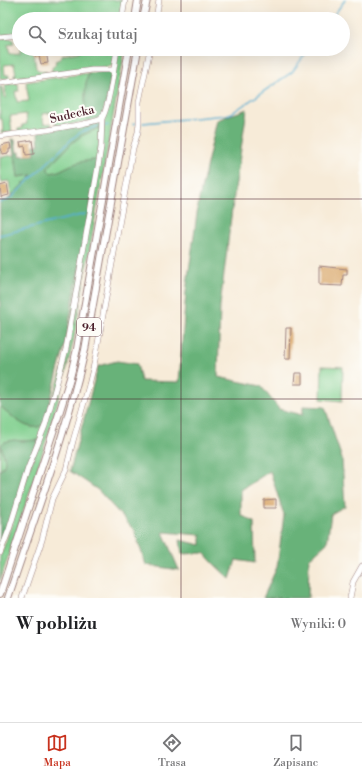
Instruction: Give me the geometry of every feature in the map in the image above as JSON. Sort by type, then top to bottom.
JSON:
[{"type":"main road","points":[[135,12],[138,0]]},
{"type":"main road","points":[[144,12],[146,0]]},
{"type":"main road","name":"94","points":[[0,594],[55,427],[71,371],[78,341],[128,56]]},
{"type":"main road","name":"94","points":[[8,598],[59,444],[77,382],[87,335],[137,56]]},
{"type":"street","points":[[123,12],[125,0]]},
{"type":"street","points":[[157,12],[159,0]]},
{"type":"street","points":[[0,37],[12,36]]},
{"type":"street","name":"Sudecka","points":[[0,136],[63,128],[97,121],[102,118],[106,107],[116,56]]},
{"type":"street","points":[[22,598],[42,540],[52,499],[66,470],[89,385],[133,148],[138,132],[139,102],[149,56]]},
{"type":"street","points":[[0,84],[92,70],[113,70]]},
{"type":"street","points":[[0,553],[9,530],[28,468],[45,426],[66,349],[98,167],[101,147],[102,118]]},
{"type":"street","points":[[350,598],[354,582],[362,566]]},
{"type":"green space","points":[[124,0],[122,12],[12,12],[12,34],[0,36],[0,1]]},
{"type":"green space","points":[[0,38],[12,39],[12,44],[8,45],[12,56],[34,56],[36,68],[47,72],[47,75],[14,77],[16,74],[14,64],[4,65],[5,75],[9,75],[9,78],[0,79]]},
{"type":"green space","points":[[62,56],[114,56],[111,66],[54,74],[52,72],[52,68],[56,63],[55,61]]},
{"type":"green space","points":[[117,56],[124,56],[73,343],[57,403],[30,492],[0,581],[0,557],[64,364],[104,121]]},
{"type":"green space","points":[[109,71],[111,74],[110,83],[102,114],[98,119],[88,121],[85,104],[85,90],[89,73]]},
{"type":"green space","points":[[89,73],[85,90],[85,103],[88,121],[56,127],[55,112],[42,114],[44,124],[51,123],[52,127],[18,132],[18,129],[23,128],[22,125],[27,124],[26,114],[10,116],[12,132],[2,133],[2,119],[0,119],[0,85],[4,98],[6,98],[5,85],[17,83],[19,86],[19,91],[15,91],[17,102],[29,101],[26,82]]},
{"type":"green space","points":[[247,109],[232,209],[220,306],[218,377],[261,386],[279,409],[303,415],[303,406],[325,407],[342,459],[345,506],[331,514],[327,543],[309,559],[308,598],[263,598],[277,567],[284,515],[270,471],[241,490],[241,515],[254,522],[255,563],[236,560],[230,579],[204,553],[182,554],[180,540],[201,545],[201,535],[163,532],[179,570],[146,565],[134,530],[98,490],[70,471],[98,366],[117,361],[137,364],[141,381],[179,382],[186,292],[199,199],[217,120]]},
{"type":"green space","points":[[98,122],[100,123],[101,127],[81,136],[72,143],[48,168],[51,173],[79,162],[98,160],[65,345],[44,424],[38,427],[26,426],[0,406],[0,201],[7,200],[32,175],[18,177],[13,139],[15,140],[17,153],[20,152],[20,156],[35,155],[34,145],[39,145],[39,132]]},
{"type":"green space","points":[[101,127],[98,160],[80,162],[54,173],[51,173],[48,170],[48,168],[72,143],[81,136]]},
{"type":"green space","points":[[11,139],[13,139],[18,177],[32,175],[11,196],[9,181],[1,182],[0,179],[0,149],[1,157],[14,155]]},
{"type":"green space","points":[[322,366],[343,367],[342,401],[321,399]]},
{"type":"green space","points":[[0,406],[26,426],[38,427],[44,424],[38,440],[15,440],[6,442],[1,446],[5,462],[0,471]]},
{"type":"green space","points":[[14,440],[38,440],[8,529],[0,548],[0,471],[5,462],[1,445],[4,442]]},
{"type":"building","points":[[39,56],[47,56],[48,63],[41,64]]},
{"type":"building","points":[[32,140],[34,154],[26,155],[25,146],[21,147],[20,142]]},
{"type":"building","points":[[10,143],[11,149],[9,149],[9,153],[2,154],[2,151],[0,150],[1,145]]},
{"type":"building","points":[[7,184],[9,195],[1,197],[0,186]]},
{"type":"building","points":[[319,266],[347,269],[347,275],[343,275],[342,286],[319,285]]},
{"type":"building","points":[[286,328],[291,328],[290,359],[285,359]]},
{"type":"building","points":[[295,373],[302,373],[302,384],[294,384]]},
{"type":"building","points":[[276,499],[276,508],[264,508],[264,500]]},
{"type":"waterway","points":[[336,12],[345,0]]},
{"type":"waterway","points":[[143,123],[226,115],[232,113],[292,72],[304,56]]},
{"type":"waterway","points":[[0,202],[8,200],[12,197],[74,137],[81,132],[98,126]]},
{"type":"waterway","points":[[0,235],[85,214]]}]
